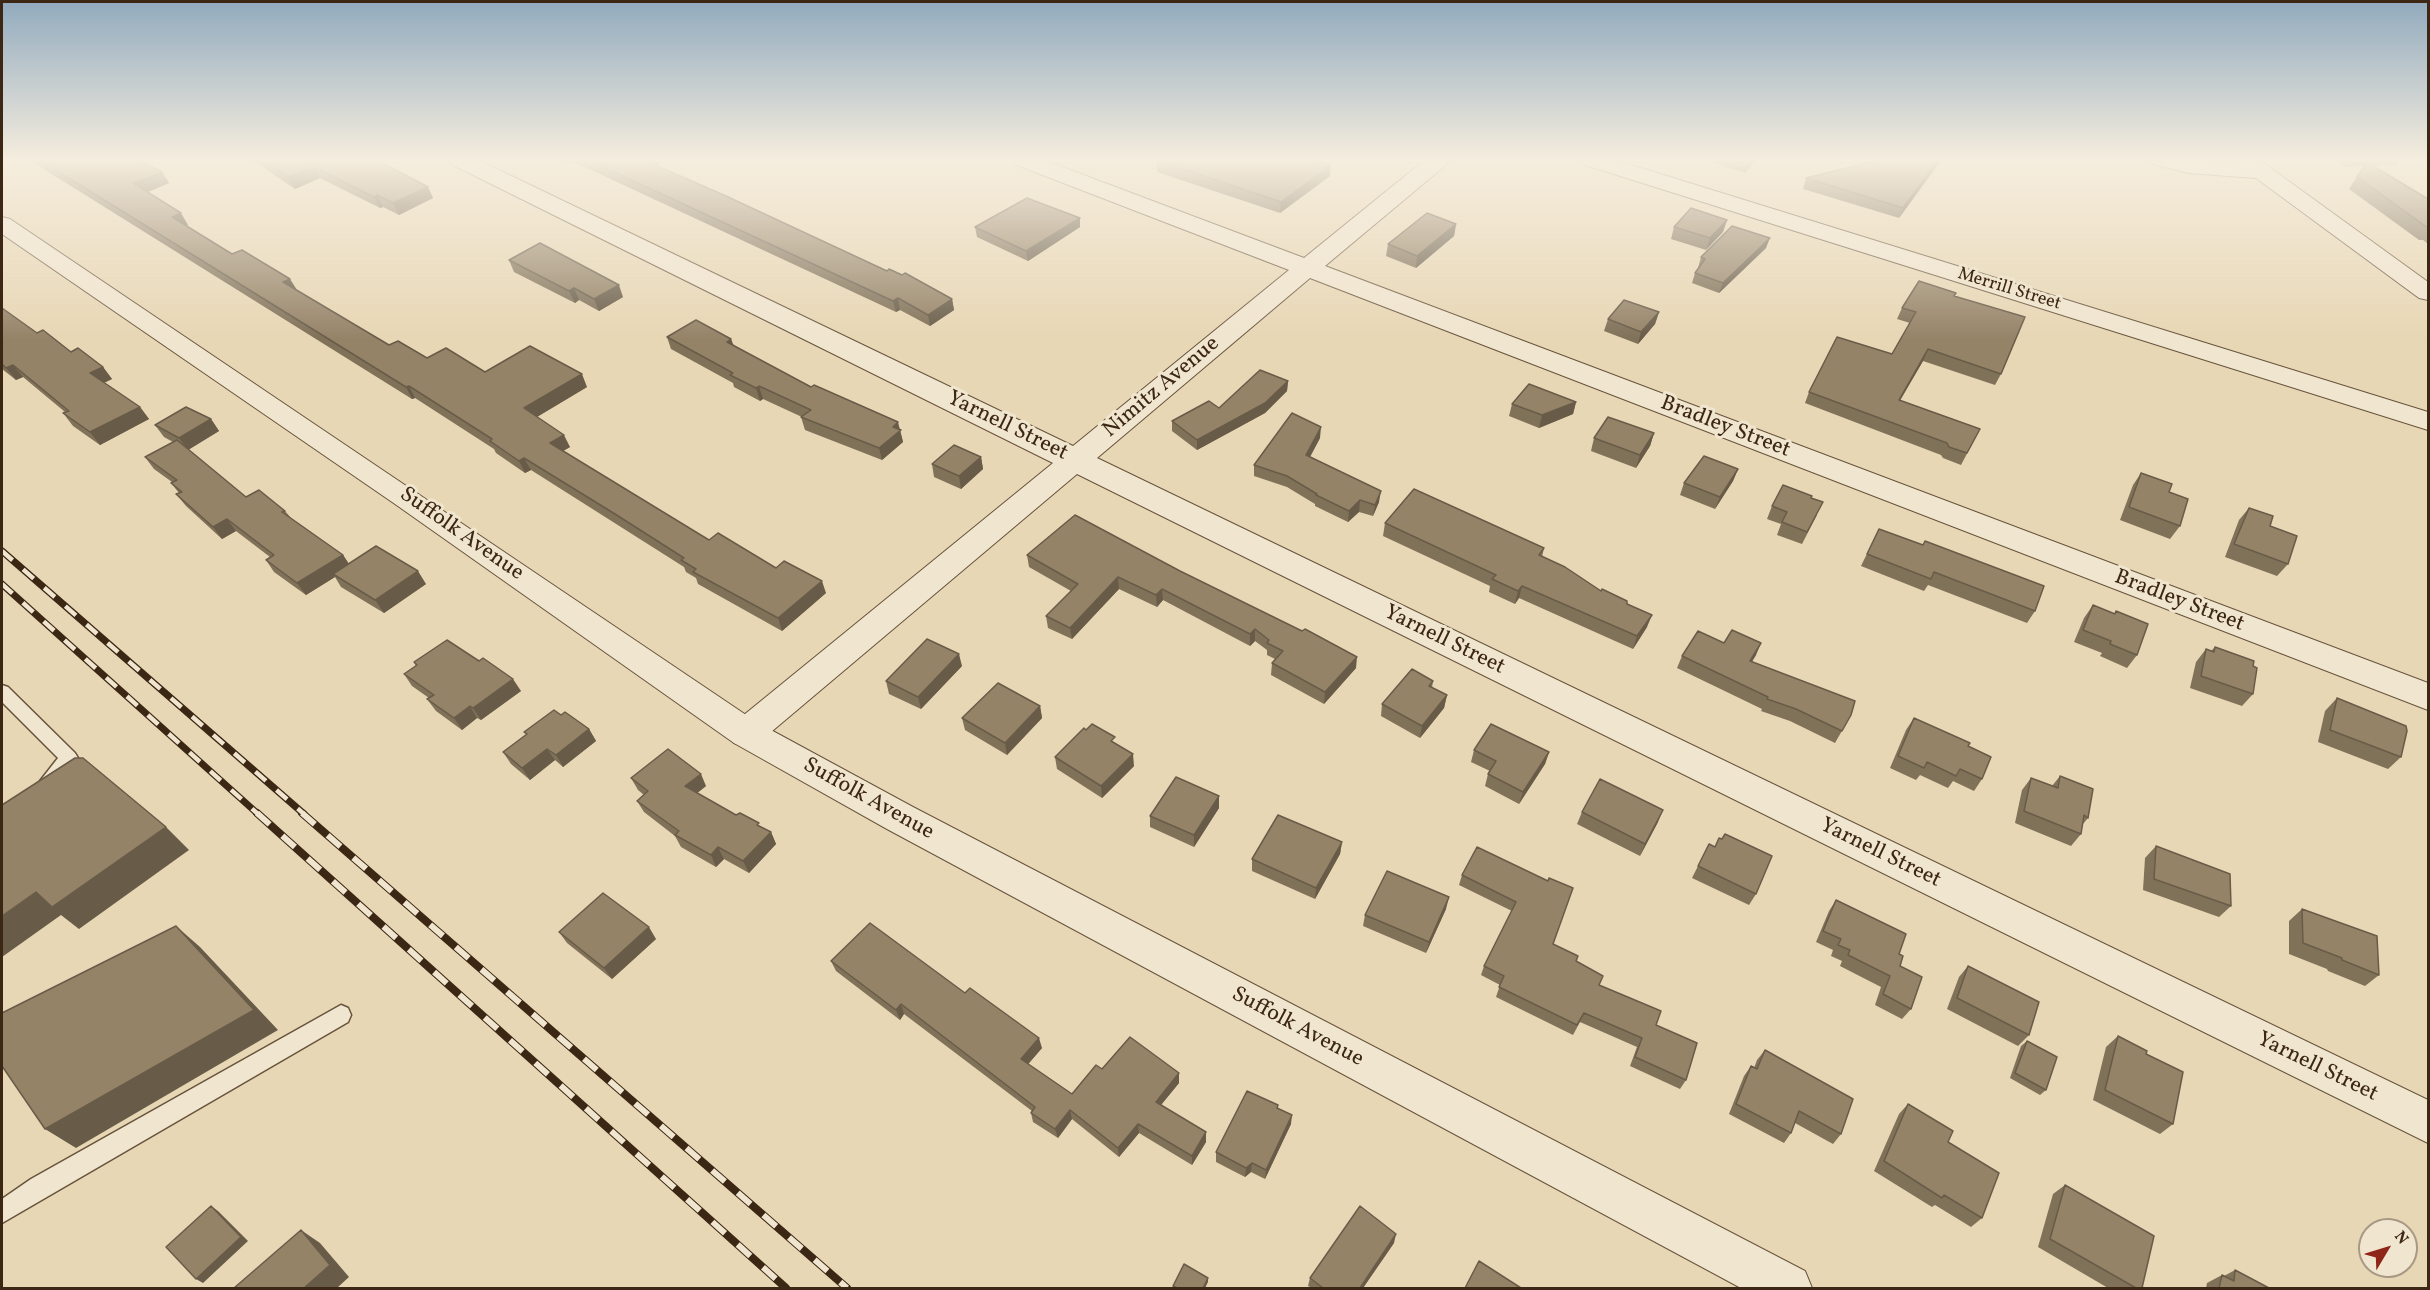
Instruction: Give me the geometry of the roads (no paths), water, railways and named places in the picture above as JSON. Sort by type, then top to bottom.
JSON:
[{"type":"street","name":"Yarnell Street","points":[[582,219],[2428,1122]]},
{"type":"street","name":"Bradley Street","points":[[1179,219],[2428,697]]},
{"type":"street","name":"Nimitz Avenue","points":[[746,733],[1366,219]]},
{"type":"street","name":"Merrill Street","points":[[1783,219],[2428,421]]},
{"type":"street","points":[[2327,219],[2428,293]]},
{"type":"street","name":"Suffolk Avenue","points":[[2,224],[405,497],[746,733],[1788,1288]]},
{"type":"lane","points":[[2,692],[69,758],[55,777],[37,789]]},
{"type":"lane","points":[[2,1212],[39,1187],[341,1015]]},
{"type":"railway","points":[[2,551],[304,814]]},
{"type":"railway","points":[[2,584],[258,814]]},
{"type":"railway","points":[[257,813],[786,1288]]},
{"type":"railway","points":[[302,813],[847,1288]]}]
